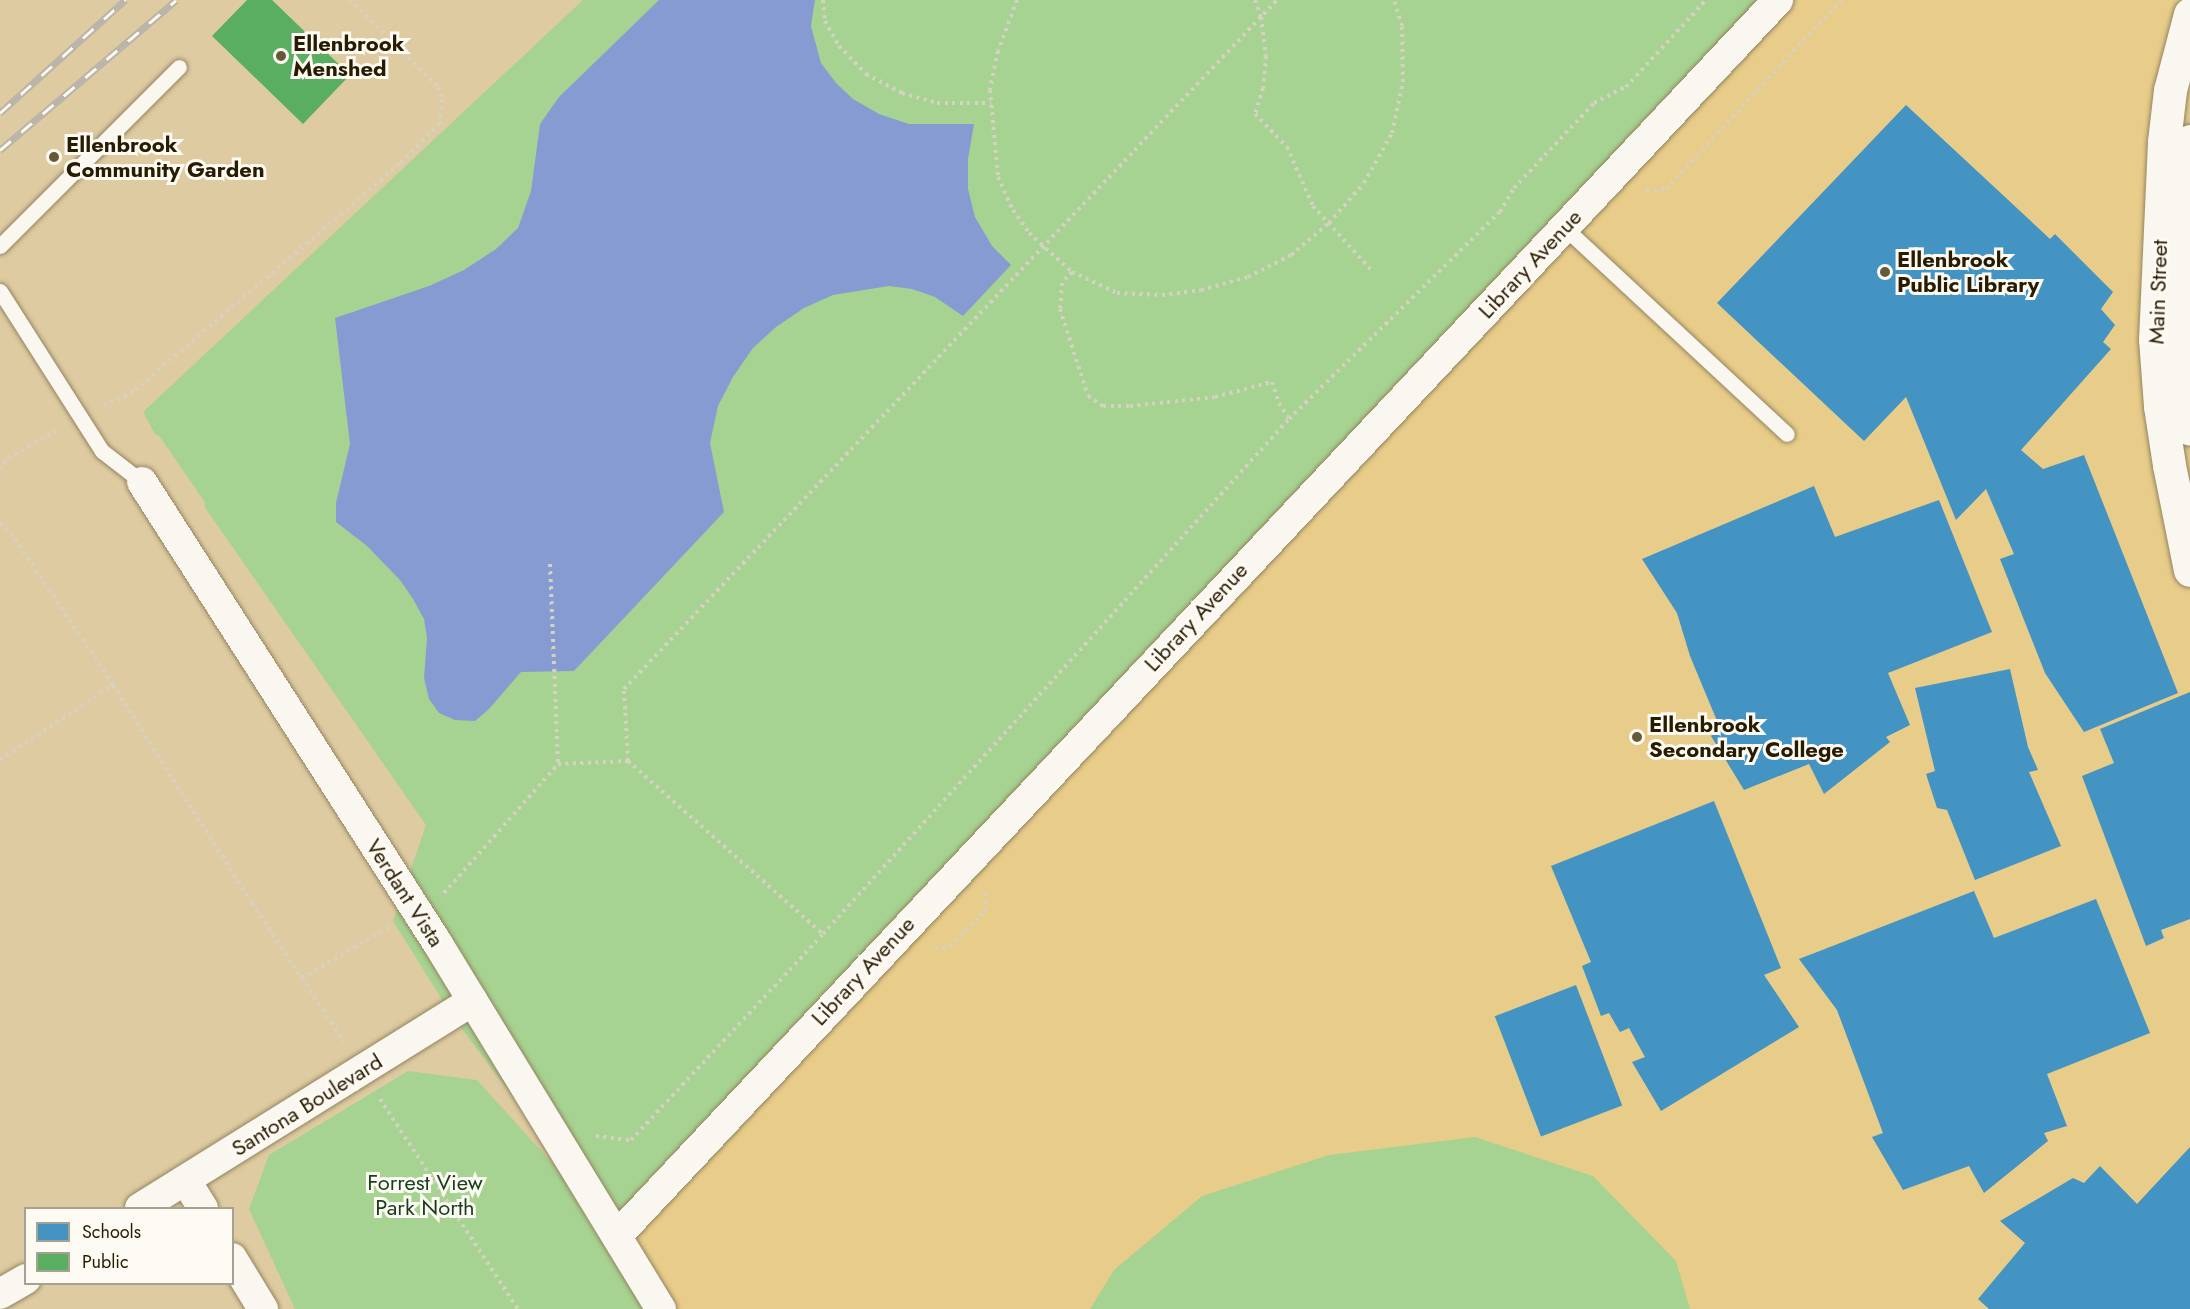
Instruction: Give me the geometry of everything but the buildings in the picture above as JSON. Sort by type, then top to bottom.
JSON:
[{"type":"main road","name":"Main Street","points":[[2190,14],[2170,90],[2164,142],[2155,357],[2169,465],[2190,570]]},
{"type":"main road","name":"Main Street","points":[[2190,141],[2181,222],[2184,382],[2190,429]]},
{"type":"street","name":"Library Avenue","points":[[617,1236],[1778,0]]},
{"type":"street","name":"Verdant Vista","points":[[142,482],[417,911],[661,1309]]},
{"type":"street","name":"Santona Boulevard","points":[[144,1207],[473,1001]]},
{"type":"street","points":[[186,1181],[202,1207]]},
{"type":"street","points":[[234,1261],[263,1309]]},
{"type":"lane","points":[[0,246],[179,67]]},
{"type":"lane","points":[[1564,227],[1787,434]]},
{"type":"lane","points":[[0,291],[102,451],[142,482]]},
{"type":"path","points":[[0,470],[8,458],[22,449],[135,390],[401,163],[439,124],[442,97],[437,86],[350,0]]},
{"type":"path","points":[[823,0],[825,21],[839,46],[866,74],[902,93],[937,103],[991,103]]},
{"type":"path","points":[[1017,0],[998,51],[990,90],[998,177],[1013,210],[1029,233],[1072,272],[1117,293],[1162,295],[1201,290],[1248,277],[1291,255],[1329,223],[1364,183],[1392,133],[1403,82],[1402,26],[1394,0]]},
{"type":"path","points":[[1255,0],[1261,17],[1266,56],[1263,88],[1255,114],[1287,147],[1313,206],[1373,272]]},
{"type":"path","points":[[628,761],[624,689],[1277,0]]},
{"type":"path","points":[[586,1135],[631,1140],[823,934],[1289,419],[1500,212],[1514,188],[1594,103],[1626,87],[1706,0]]},
{"type":"path","points":[[1072,272],[1062,283],[1060,309],[1088,396],[1103,406],[1130,406],[1215,397],[1272,382],[1279,403],[1289,419]]},
{"type":"path","points":[[0,523],[15,539],[113,685],[518,1309]]},
{"type":"path","points":[[302,978],[440,897],[558,764],[550,564]]},
{"type":"path","points":[[0,760],[113,685]]},
{"type":"path","points":[[558,764],[628,761],[823,934]]},
{"type":"shaded area","name":"Ellenbrook Secondary College","points":[[1778,0],[2190,0],[2190,107],[2176,177],[2185,433],[2190,453],[2190,1309],[657,1309],[626,1257],[640,1212]]},
{"type":"green space","name":"Forrest View Park North","points":[[583,0],[1778,0],[617,1236],[661,1309],[295,1309],[249,1209],[269,1155],[408,1071],[477,1080],[611,1228],[453,1017],[393,921],[426,825],[206,509],[204,501],[160,437],[155,434],[143,412]]},
{"type":"green space","points":[[1475,1137],[1593,1176],[1676,1261],[1690,1309],[1090,1309],[1114,1270],[1202,1196],[1329,1155]]},
{"type":"water","points":[[659,0],[815,0],[811,26],[821,63],[836,83],[853,99],[879,114],[909,124],[974,124],[968,159],[968,189],[975,217],[992,246],[1011,265],[963,316],[935,297],[912,289],[889,286],[833,295],[804,308],[776,327],[753,348],[733,377],[718,406],[710,443],[724,512],[574,671],[521,672],[489,709],[475,721],[455,720],[439,713],[429,699],[424,678],[427,638],[424,619],[413,599],[400,580],[367,546],[336,522],[336,503],[350,444],[335,318],[429,286],[464,270],[496,249],[518,228],[531,191],[540,124],[559,97]]},
{"type":"railway","points":[[0,113],[125,0]]},
{"type":"railway","points":[[0,150],[176,0]]},
{"type":"place","name":"Ellenbrook Menshed","points":[[281,56]]},
{"type":"place","name":"Ellenbrook Community Garden","points":[[54,157]]},
{"type":"place","name":"Ellenbrook Public Library","points":[[1885,272]]},
{"type":"place","name":"Ellenbrook Secondary College","points":[[1637,737]]}]
